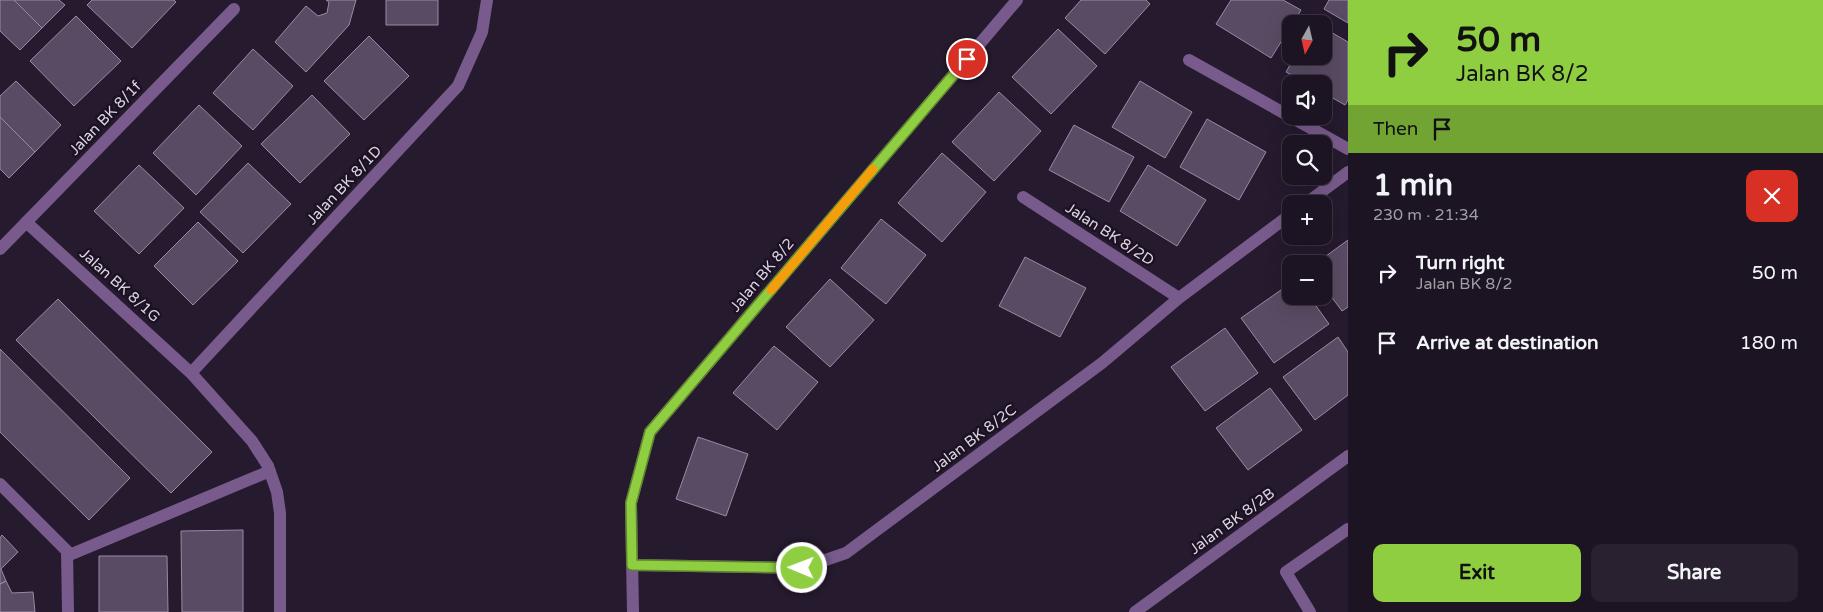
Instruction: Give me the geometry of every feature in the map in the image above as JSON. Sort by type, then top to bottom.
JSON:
[{"type":"street","name":"Jalan BK 8/1D","points":[[191,373],[458,86],[482,32],[487,0]]},
{"type":"street","name":"Jalan BK 8/2","points":[[633,612],[631,503],[650,432],[1017,0]]},
{"type":"street","name":"Jalan BK 8/1f","points":[[0,250],[234,10]]},
{"type":"street","points":[[1189,60],[1348,149]]},
{"type":"street","points":[[1317,195],[1348,172]]},
{"type":"street","name":"Jalan BK 8/2D","points":[[1023,198],[1179,298]]},
{"type":"street","name":"Jalan BK 8/2C","points":[[632,565],[802,568],[846,554],[1102,363],[1179,298],[1282,221]]},
{"type":"street","name":"Jalan BK 8/1G","points":[[26,222],[191,373],[252,441],[268,466],[278,492],[280,513],[280,612]]},
{"type":"street","name":"Jalan BK 8/2B","points":[[1136,612],[1348,456]]},
{"type":"street","points":[[67,556],[270,471]]},
{"type":"street","points":[[0,484],[67,551],[68,612]]},
{"type":"street","points":[[1310,612],[1286,572],[1348,529]]},
{"type":"building","points":[[0,0],[14,0],[42,28],[20,50],[0,31]]},
{"type":"building","points":[[14,0],[59,0],[65,5],[42,28]]},
{"type":"building","points":[[92,0],[174,0],[176,2],[132,48],[87,5]]},
{"type":"building","points":[[326,0],[356,0],[349,25],[306,72],[275,42],[306,6],[318,16],[327,13],[329,2]]},
{"type":"building","points":[[386,0],[438,0],[438,25],[386,25]]},
{"type":"building","points":[[1081,0],[1146,0],[1150,4],[1105,54],[1065,18]]},
{"type":"building","points":[[1231,0],[1283,0],[1301,10],[1298,15],[1282,15],[1282,40],[1271,58],[1216,24]]},
{"type":"building","points":[[1329,0],[1348,0],[1348,23],[1324,9]]},
{"type":"building","points":[[76,16],[121,61],[74,106],[30,61]]},
{"type":"building","points":[[1058,29],[1097,66],[1051,114],[1012,77]]},
{"type":"building","points":[[1332,33],[1348,42],[1348,100],[1345,105],[1332,98],[1332,75],[1291,75],[1286,72],[1290,65],[1332,65]]},
{"type":"building","points":[[369,36],[409,76],[364,120],[324,81]]},
{"type":"building","points":[[253,49],[293,86],[253,130],[213,93]]},
{"type":"building","points":[[16,81],[61,125],[35,152],[0,117],[0,96]]},
{"type":"building","points":[[1140,81],[1192,112],[1165,158],[1112,127]]},
{"type":"building","points":[[999,92],[1041,131],[994,181],[952,142]]},
{"type":"building","points":[[312,95],[350,134],[300,183],[261,144]]},
{"type":"building","points":[[199,105],[242,146],[196,195],[153,153]]},
{"type":"building","points":[[0,117],[35,152],[9,178],[0,169]]},
{"type":"building","points":[[1207,119],[1266,152],[1239,200],[1180,167]]},
{"type":"building","points":[[1074,125],[1134,157],[1109,202],[1049,170]]},
{"type":"building","points":[[942,153],[986,192],[942,242],[898,203]]},
{"type":"building","points":[[248,163],[291,204],[243,253],[200,212]]},
{"type":"building","points":[[139,165],[184,208],[139,254],[94,211]]},
{"type":"building","points":[[1148,165],[1206,200],[1177,246],[1120,211]]},
{"type":"building","points":[[881,219],[926,255],[886,304],[841,268]]},
{"type":"building","points":[[198,222],[238,261],[193,305],[154,266]]},
{"type":"building","points":[[1348,240],[1348,307],[1342,311],[1332,298],[1332,255],[1327,255]]},
{"type":"building","points":[[1025,257],[1086,288],[1060,337],[999,306]]},
{"type":"building","points":[[830,279],[874,320],[830,367],[786,327]]},
{"type":"building","points":[[1282,289],[1282,305],[1315,305],[1329,324],[1274,363],[1241,318]]},
{"type":"building","points":[[58,299],[212,452],[171,493],[16,340]]},
{"type":"building","points":[[1225,328],[1258,373],[1205,411],[1171,367]]},
{"type":"building","points":[[1338,337],[1348,352],[1348,395],[1315,420],[1283,377]]},
{"type":"building","points":[[774,346],[818,382],[777,430],[733,393]]},
{"type":"building","points":[[0,349],[130,478],[89,520],[0,432]]},
{"type":"building","points":[[1270,388],[1302,430],[1248,470],[1216,428]]},
{"type":"building","points":[[698,437],[748,454],[726,516],[676,499]]},
{"type":"building","points":[[243,530],[243,612],[182,612],[181,531]]},
{"type":"building","points":[[2,535],[18,552],[1,569],[6,581],[0,584],[0,538]]},
{"type":"building","points":[[99,556],[167,556],[168,612],[99,612]]},
{"type":"building","points":[[6,581],[12,593],[33,592],[35,612],[0,612],[0,584]]},
{"type":"slow traffic","points":[[771,290],[873,169]]},
{"type":"route","points":[[802,568],[632,565],[631,503],[650,432],[967,59]]}]
